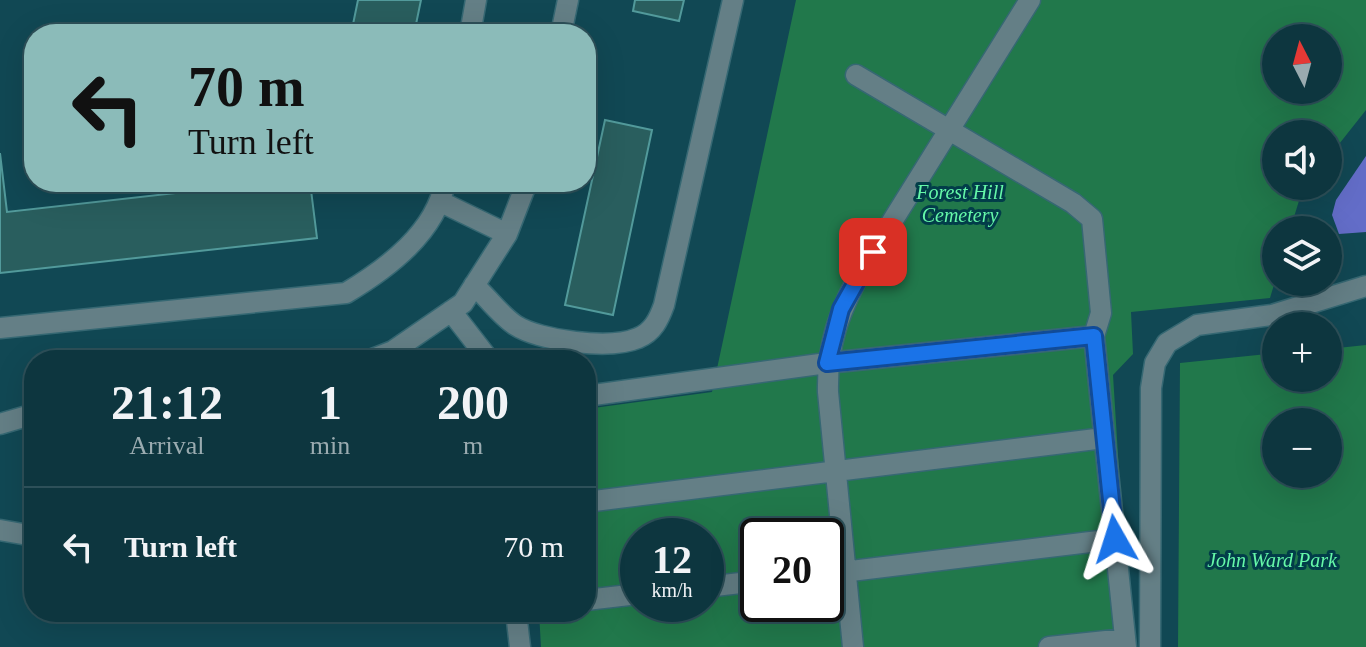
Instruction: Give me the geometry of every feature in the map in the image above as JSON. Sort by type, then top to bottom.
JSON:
[{"type":"street","points":[[472,24],[476,0]]},
{"type":"street","points":[[563,24],[568,0]]},
{"type":"street","points":[[474,285],[515,325],[549,338],[618,343],[640,338],[657,324],[664,305],[733,0]]},
{"type":"street","points":[[836,518],[836,469],[827,363],[841,309],[860,273],[1030,0]]},
{"type":"street","points":[[856,75],[1073,203],[1092,219],[1101,313],[1094,336],[1126,643],[1049,647]]},
{"type":"street","points":[[0,328],[346,293],[381,273],[411,244],[443,192],[507,234]]},
{"type":"street","points":[[394,350],[463,303],[507,234],[523,192]]},
{"type":"street","points":[[1150,647],[1151,388],[1155,363],[1167,343],[1197,325],[1272,315],[1366,286]]},
{"type":"street","points":[[451,311],[481,350]]},
{"type":"street","points":[[596,395],[827,363],[1094,336]]},
{"type":"street","points":[[0,424],[24,417]]},
{"type":"street","points":[[596,501],[1104,438]]},
{"type":"street","points":[[0,530],[24,534]]},
{"type":"street","points":[[844,572],[1115,539]]},
{"type":"street","points":[[596,599],[620,596]]},
{"type":"street","points":[[844,608],[853,647]]},
{"type":"street","points":[[517,622],[520,647]]},
{"type":"green space","name":"Forest Hill Cemetery","points":[[796,0],[1366,0],[1366,110],[1342,140],[1342,120],[1262,120],[1262,200],[1299,200],[1294,216],[1262,216],[1262,296],[1270,298],[1131,312],[1133,354],[1113,375],[1130,647],[541,647],[540,622],[596,622],[596,408],[712,392]]},
{"type":"green space","name":"John Ward Park","points":[[1366,345],[1366,647],[1178,647],[1180,363],[1262,354],[1262,392],[1342,392],[1342,348]]},
{"type":"water","points":[[1366,156],[1366,232],[1342,234],[1342,216],[1332,215],[1336,200],[1342,200],[1342,191]]},
{"type":"building","points":[[358,0],[421,0],[416,24],[353,24]]},
{"type":"building","points":[[635,0],[684,0],[679,21],[633,11]]},
{"type":"building","points":[[605,120],[652,130],[613,315],[565,305],[589,192],[596,192],[596,162]]},
{"type":"building","points":[[0,153],[7,212],[185,192],[311,192],[317,238],[0,273]]},
{"type":"route","points":[[873,252],[841,309],[827,363],[1094,336],[1115,539]]}]
